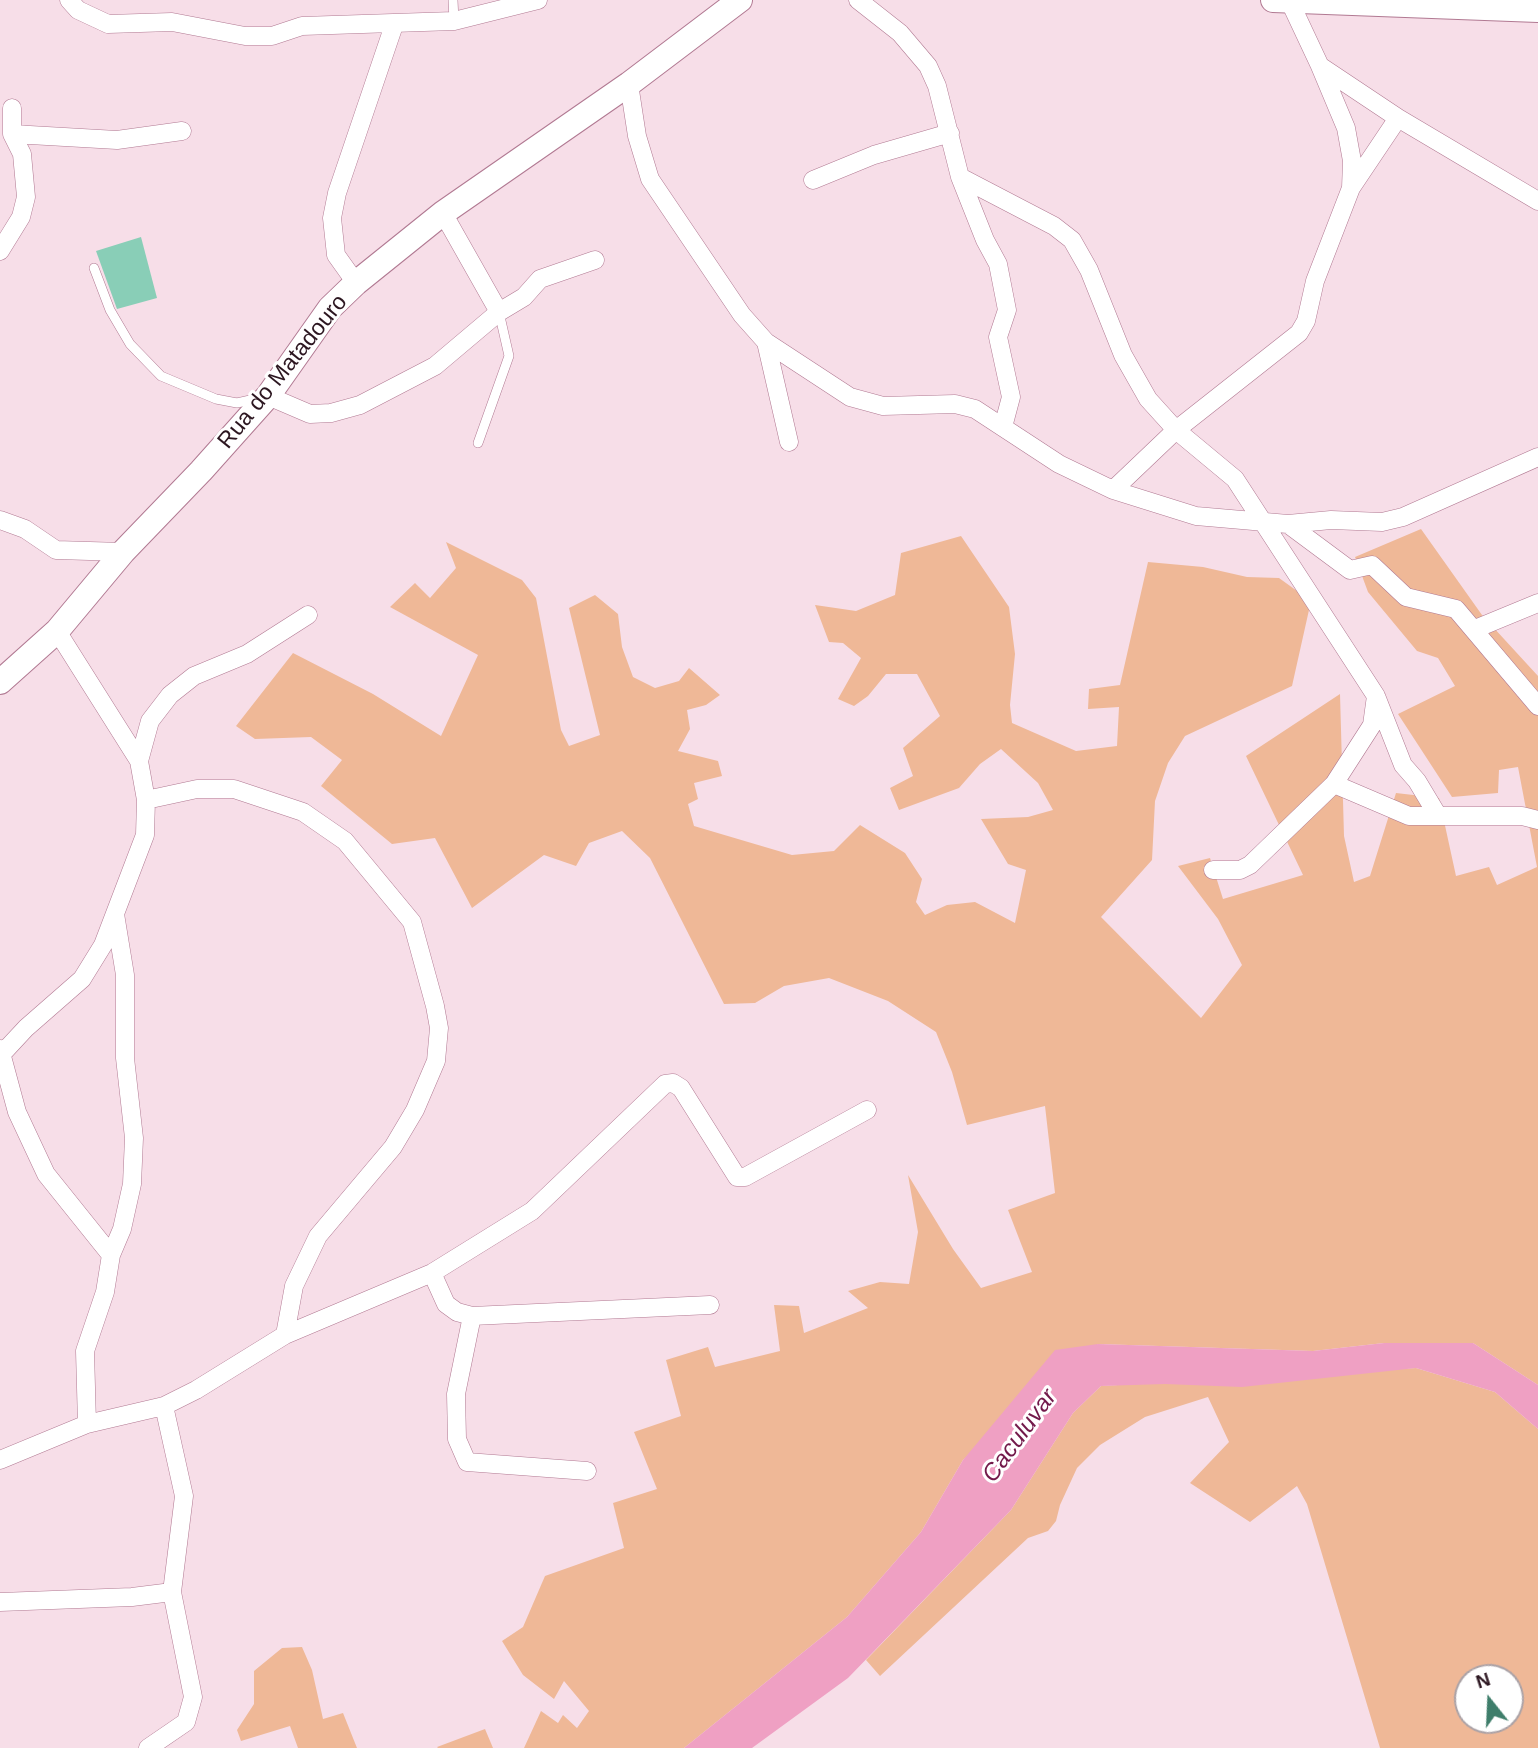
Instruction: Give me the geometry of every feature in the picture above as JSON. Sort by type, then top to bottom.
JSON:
[{"type":"street","points":[[69,0],[78,10],[108,24],[172,22],[245,36],[272,36],[302,26],[454,21],[538,0]]},
{"type":"street","name":"Rua do Matadouro","points":[[0,682],[57,631],[123,552],[268,396],[330,308],[356,283],[443,213],[629,84],[738,0]]},
{"type":"street","points":[[858,0],[900,33],[928,66],[937,86],[960,177],[985,240],[998,264],[1007,310],[998,337],[1011,397],[1003,427]]},
{"type":"street","points":[[1273,0],[1538,10]]},
{"type":"street","points":[[1289,0],[1346,128],[1352,161],[1351,188]]},
{"type":"street","points":[[356,283],[336,255],[332,218],[337,193],[394,25]]},
{"type":"street","points":[[1320,66],[1398,118],[1538,201]]},
{"type":"street","points":[[629,84],[637,136],[650,179],[742,315],[766,342],[850,397],[883,406],[956,404],[975,410],[1059,464],[1114,490],[1196,516],[1264,522],[1382,522],[1404,517],[1538,457]]},
{"type":"street","points":[[0,251],[21,217],[26,197],[22,154],[12,134],[12,107]]},
{"type":"street","points":[[1114,490],[1176,430],[1299,333],[1306,321],[1315,281],[1351,188],[1398,118]]},
{"type":"street","points":[[12,134],[117,140],[182,131]]},
{"type":"street","points":[[813,180],[874,155],[950,133]]},
{"type":"street","points":[[960,177],[1043,220],[1072,240],[1089,270],[1123,355],[1148,399],[1176,430],[1235,479],[1311,601],[1376,696],[1403,765],[1418,781],[1438,816]]},
{"type":"street","points":[[443,213],[499,312]]},
{"type":"street","points":[[268,396],[310,414],[331,414],[360,405],[435,366],[499,312],[524,297],[540,279],[595,260]]},
{"type":"street","points":[[766,342],[789,442]]},
{"type":"street","points":[[0,520],[26,529],[56,550],[123,552]]},
{"type":"street","points":[[1288,524],[1350,570],[1372,565],[1406,597],[1450,606],[1475,629],[1538,706]]},
{"type":"street","points":[[1475,629],[1538,603]]},
{"type":"street","points":[[139,761],[150,721],[170,695],[194,676],[247,654],[308,615]]},
{"type":"street","points":[[57,631],[139,761],[146,800],[145,835],[103,945],[82,979],[0,1053],[17,1112],[46,1174],[111,1255]]},
{"type":"street","points":[[1213,870],[1240,870],[1250,864],[1334,784],[1372,725],[1376,696]]},
{"type":"street","points":[[1334,784],[1409,816],[1522,816],[1538,820]]},
{"type":"street","points":[[146,800],[197,789],[234,789],[303,812],[345,841],[412,922],[435,1006],[439,1028],[436,1061],[415,1110],[393,1147],[318,1236],[294,1286],[285,1335]]},
{"type":"street","points":[[87,1424],[85,1351],[105,1292],[111,1255],[122,1229],[132,1184],[134,1139],[125,1058],[125,975],[115,914]]},
{"type":"street","points":[[0,1460],[87,1424],[163,1406],[196,1390],[285,1335],[432,1273],[532,1211],[665,1084],[673,1083],[681,1088],[737,1177],[745,1177],[867,1110]]},
{"type":"street","points":[[432,1273],[446,1304],[457,1312],[472,1316],[710,1305]]},
{"type":"street","points":[[472,1316],[456,1394],[457,1439],[467,1462],[587,1471]]},
{"type":"street","points":[[148,1748],[186,1722],[194,1697],[172,1592],[184,1496],[163,1406]]},
{"type":"street","points":[[0,1602],[131,1597],[172,1592]]},
{"type":"lane","points":[[453,0],[454,21]]},
{"type":"lane","points":[[94,268],[110,310],[130,344],[161,376],[199,394],[237,403],[268,396]]},
{"type":"lane","points":[[478,443],[509,356],[499,312]]},
{"type":"shaded area","points":[[1421,529],[1482,615],[1538,676],[1538,1385],[1473,1343],[1384,1343],[1313,1351],[1098,1344],[963,1460],[921,1532],[847,1617],[684,1748],[524,1748],[541,1711],[558,1723],[563,1715],[577,1728],[589,1711],[564,1681],[554,1699],[523,1675],[502,1641],[523,1627],[545,1576],[624,1548],[613,1503],[657,1489],[634,1432],[681,1416],[666,1360],[708,1347],[715,1367],[780,1351],[774,1305],[799,1306],[804,1333],[868,1308],[848,1291],[880,1282],[909,1284],[918,1232],[908,1175],[953,1249],[981,1288],[1032,1272],[1008,1210],[1055,1193],[1045,1106],[967,1125],[952,1072],[936,1032],[888,1001],[829,978],[784,986],[755,1003],[724,1004],[650,858],[622,831],[589,843],[576,866],[544,855],[472,908],[435,838],[392,844],[321,786],[342,760],[311,737],[255,739],[236,726],[293,653],[373,694],[441,736],[478,655],[390,607],[415,583],[430,598],[456,568],[446,542],[522,580],[536,598],[561,730],[569,746],[600,735],[569,608],[595,595],[618,614],[622,647],[633,677],[655,688],[679,681],[689,668],[720,695],[706,705],[687,710],[690,729],[678,751],[718,761],[722,776],[694,783],[698,799],[688,804],[694,826],[792,855],[834,851],[860,825],[905,853],[922,879],[916,902],[925,915],[947,905],[975,902],[1015,923],[1026,870],[1008,864],[981,819],[1028,817],[1053,810],[1038,783],[1001,749],[980,764],[959,788],[899,810],[890,788],[913,776],[903,748],[940,716],[917,674],[886,674],[868,696],[854,706],[838,699],[861,658],[843,643],[829,642],[815,605],[856,611],[895,595],[901,553],[961,536],[1009,607],[1015,654],[1010,705],[1012,723],[1076,751],[1117,746],[1119,707],[1088,709],[1089,689],[1120,685],[1148,562],[1203,567],[1247,577],[1279,578],[1311,601],[1292,686],[1185,736],[1168,763],[1155,801],[1152,860],[1101,917],[1201,1018],[1242,965],[1218,919],[1178,866],[1210,858],[1223,899],[1303,875],[1246,756],[1340,694],[1344,836],[1354,882],[1370,876],[1396,793],[1439,798],[1456,876],[1489,867],[1497,885],[1537,867],[1518,767],[1499,770],[1498,793],[1452,797],[1398,714],[1455,686],[1438,658],[1417,651],[1368,592],[1355,557]]},
{"type":"shaded area","points":[[1416,1368],[1495,1392],[1538,1429],[1538,1748],[1380,1748],[1307,1504],[1297,1486],[1250,1522],[1190,1483],[1229,1442],[1208,1397],[1145,1417],[1100,1445],[1077,1468],[1060,1505],[1056,1521],[1048,1531],[1028,1538],[880,1676],[866,1660],[1011,1510],[1073,1413],[1101,1386]]},
{"type":"shaded area","points":[[302,1647],[312,1670],[323,1719],[343,1713],[357,1748],[298,1748],[290,1726],[241,1741],[237,1730],[254,1704],[254,1671],[282,1648]]},
{"type":"shaded area","points":[[485,1729],[493,1748],[437,1747]]},
{"type":"water","name":"Caculuvar","points":[[1384,1343],[1473,1343],[1538,1385],[1538,1429],[1495,1392],[1416,1368],[1242,1387],[1165,1384],[1101,1386],[1073,1413],[1011,1510],[848,1678],[752,1748],[684,1748],[847,1617],[921,1532],[963,1460],[1055,1350],[1098,1344],[1313,1351]]},
{"type":"building","points":[[141,237],[157,298],[117,309],[96,251]]}]
